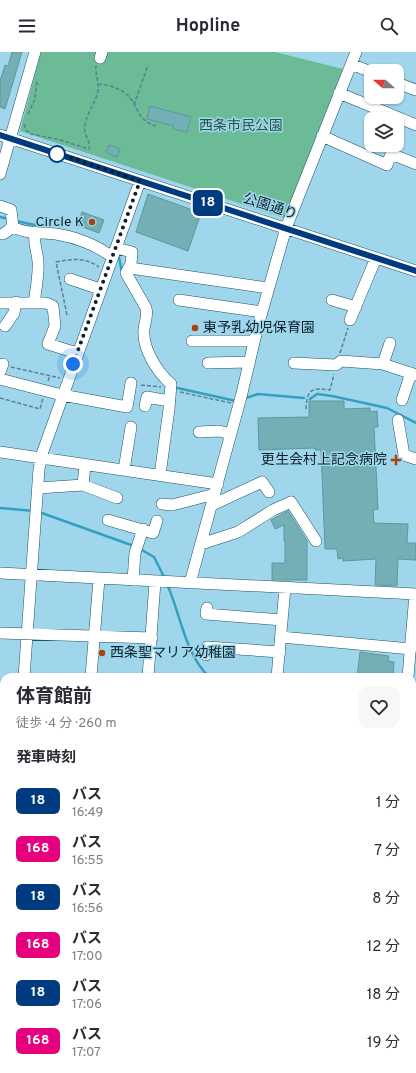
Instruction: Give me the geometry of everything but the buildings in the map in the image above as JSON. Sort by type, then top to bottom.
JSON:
[{"type":"street","points":[[0,174],[35,52]]},
{"type":"street","points":[[190,583],[232,434],[248,362],[268,288],[286,228],[356,52]]},
{"type":"street","points":[[351,64],[364,69]]},
{"type":"street","points":[[404,85],[416,90]]},
{"type":"street","points":[[339,93],[416,125]]},
{"type":"street","name":"公園通り","points":[[0,135],[416,271]]},
{"type":"street","points":[[322,136],[387,165],[391,154],[416,164]]},
{"type":"street","points":[[24,673],[41,458],[67,380],[140,181]]},
{"type":"street","points":[[0,206],[12,210],[13,228]]},
{"type":"street","points":[[13,228],[20,231],[56,234],[114,252],[132,252],[130,268],[126,273],[146,308],[147,314],[144,330],[147,349],[170,387],[160,475]]},
{"type":"street","points":[[3,234],[13,228]]},
{"type":"street","points":[[34,303],[38,273],[38,260],[33,240],[35,232]]},
{"type":"street","points":[[350,320],[376,258]]},
{"type":"street","points":[[130,268],[268,288]]},
{"type":"street","points":[[70,279],[100,289]]},
{"type":"street","points":[[179,300],[262,312]]},
{"type":"street","points":[[332,300],[356,307]]},
{"type":"street","points":[[0,302],[46,303],[53,306],[55,326],[48,344],[77,353]]},
{"type":"street","points":[[6,326],[14,313],[16,302]]},
{"type":"street","points":[[192,341],[254,341]]},
{"type":"street","points":[[382,364],[390,343]]},
{"type":"street","points":[[294,363],[336,365],[341,361],[382,364],[413,374],[402,400]]},
{"type":"street","points":[[208,363],[248,362]]},
{"type":"street","points":[[0,379],[62,395],[127,407],[131,383]]},
{"type":"street","points":[[145,406],[147,397],[169,401]]},
{"type":"street","points":[[398,420],[404,455],[416,459]]},
{"type":"street","points":[[124,470],[131,427]]},
{"type":"street","points":[[199,432],[219,431],[232,434]]},
{"type":"street","points":[[0,452],[160,475],[215,494]]},
{"type":"street","points":[[83,485],[85,465]]},
{"type":"street","points":[[162,504],[172,505],[262,482],[269,492]]},
{"type":"street","points":[[38,488],[83,485],[117,498]]},
{"type":"street","points":[[201,544],[238,532],[273,510],[291,502],[316,540]]},
{"type":"street","points":[[108,520],[153,533],[157,521]]},
{"type":"street","points":[[133,580],[135,553],[142,529]]},
{"type":"street","points":[[0,573],[416,594],[408,673]]},
{"type":"street","points":[[91,673],[99,579]]},
{"type":"street","points":[[148,673],[156,582]]},
{"type":"street","points":[[277,673],[285,588]]},
{"type":"street","points":[[207,608],[206,614],[282,620]]},
{"type":"street","points":[[0,633],[152,638]]},
{"type":"street","points":[[281,637],[411,649]]},
{"type":"street","points":[[206,655],[207,647],[280,652]]},
{"type":"path","points":[[23,122],[26,130],[31,134],[57,139],[89,149],[90,147],[85,132],[86,117],[95,102],[98,84],[95,71],[99,58]]},
{"type":"path","points":[[134,105],[148,64]]},
{"type":"path","points":[[25,118],[35,99],[38,76]]},
{"type":"path","points":[[98,84],[118,88],[126,93],[145,123],[156,126]]},
{"type":"path","points":[[2,368],[67,380]]},
{"type":"path","points":[[0,398],[40,408],[50,376]]},
{"type":"path","points":[[131,383],[170,387],[187,395],[240,402]]},
{"type":"green space","name":"西条市民公園","points":[[41,52],[275,52],[343,69],[284,218],[20,131]]},
{"type":"waterway","points":[[0,217],[9,219]]},
{"type":"waterway","points":[[16,221],[50,228]]},
{"type":"waterway","points":[[117,255],[119,257],[122,273]]},
{"type":"waterway","points":[[173,387],[236,401]]},
{"type":"waterway","points":[[243,399],[258,394],[304,398]]},
{"type":"waterway","points":[[310,399],[317,394],[387,408],[416,423]]},
{"type":"waterway","points":[[0,508],[34,511]]},
{"type":"waterway","points":[[39,512],[134,546]]},
{"type":"waterway","points":[[140,549],[154,557],[164,577]]},
{"type":"waterway","points":[[167,584],[188,645],[206,673]]},
{"type":"bus line","name":"18","points":[[0,135],[416,271]]},
{"type":"place","name":"Circle K","points":[[92,222]]},
{"type":"place","name":"東予乳幼児保育園","points":[[195,328]]},
{"type":"place","name":"更生会村上記念病院","points":[[396,460]]},
{"type":"place","name":"西条聖マリア幼稚園","points":[[102,653]]},
{"type":"route","points":[[57,154],[54,152],[140,181],[73,364]]}]
